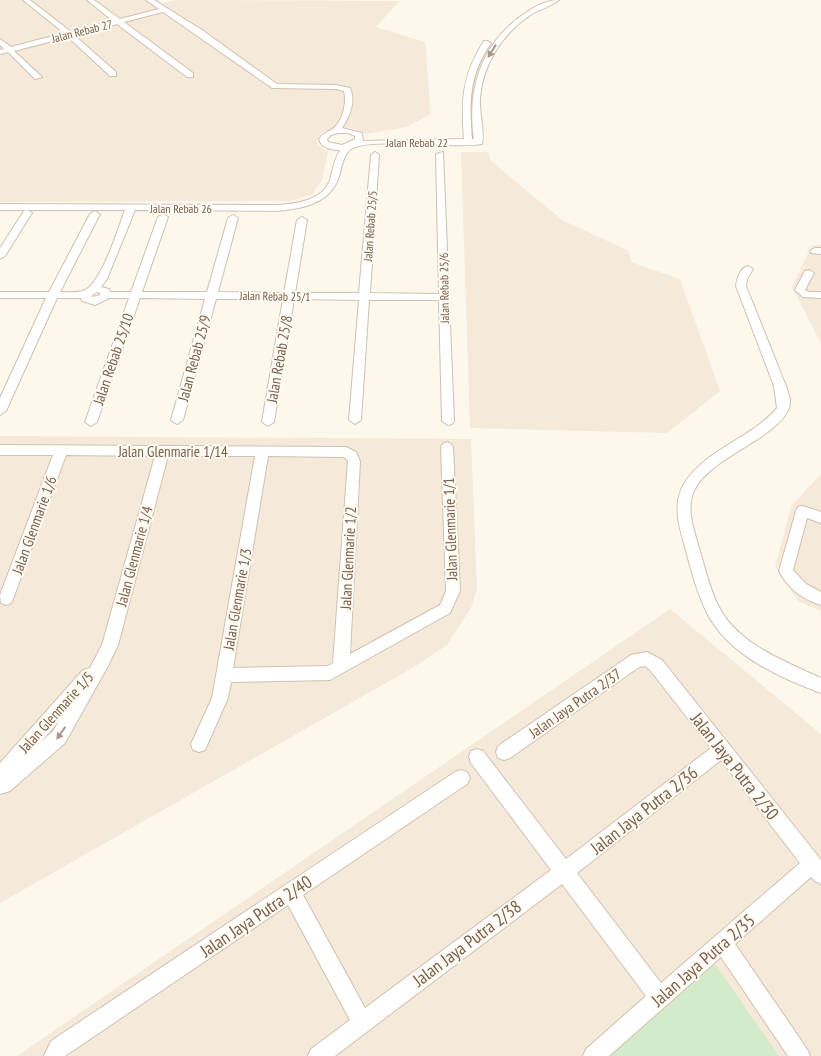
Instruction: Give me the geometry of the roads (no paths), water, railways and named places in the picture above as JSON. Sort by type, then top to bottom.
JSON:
[{"type":"street","points":[[26,0],[70,34],[114,74]]},
{"type":"street","points":[[90,0],[190,75]]},
{"type":"street","points":[[149,0],[199,32],[275,86],[336,87],[345,89],[349,94],[345,115],[340,126],[328,133],[323,139],[326,145],[332,147],[338,164]]},
{"type":"street","points":[[468,140],[465,98],[467,84],[475,62],[483,48],[505,23],[542,0]]},
{"type":"street","name":"Jalan Rebab 22","points":[[332,147],[375,142],[478,140],[476,98],[481,72],[489,56],[518,21],[542,5],[556,0]]},
{"type":"street","name":"Jalan Rebab 27","points":[[0,52],[163,10]]},
{"type":"street","points":[[0,41],[38,78]]},
{"type":"street","points":[[345,115],[346,125],[360,140],[352,146]]},
{"type":"street","points":[[447,138],[462,132],[467,125]]},
{"type":"street","name":"Jalan Rebab 22","points":[[334,131],[353,132],[374,137],[468,140]]},
{"type":"street","name":"Jalan Rebab 26","points":[[0,207],[276,208],[295,206],[310,202],[327,191],[333,182],[341,154],[352,146]]},
{"type":"street","name":"Jalan Rebab 25/6","points":[[440,154],[448,421]]},
{"type":"street","name":"Jalan Rebab 25/5","points":[[355,420],[375,155]]},
{"type":"street","points":[[98,290],[131,208]]},
{"type":"street","points":[[0,256],[27,213]]},
{"type":"street","points":[[0,411],[53,295],[95,214]]},
{"type":"street","name":"Jalan Rebab 25/10","points":[[91,422],[163,218]]},
{"type":"street","name":"Jalan Rebab 25/9","points":[[177,420],[233,218]]},
{"type":"street","name":"Jalan Rebab 25/8","points":[[268,422],[302,220]]},
{"type":"street","points":[[748,268],[742,279],[741,286],[780,386],[784,399],[782,408],[756,434],[713,463],[691,483],[684,505],[687,531],[709,603],[724,628],[741,643],[768,661],[821,686]]},
{"type":"street","points":[[809,273],[800,290],[804,295],[821,295]]},
{"type":"street","name":"Jalan Rebab 25/1","points":[[0,295],[53,295],[98,290],[135,295],[444,298]]},
{"type":"street","name":"Jalan Glenmarie 1/1","points":[[342,667],[445,609],[450,602],[453,591],[447,447]]},
{"type":"street","name":"Jalan Glenmarie 1/14","points":[[0,450],[346,452]]},
{"type":"street","name":"Jalan Glenmarie 1/6","points":[[6,599],[61,450]]},
{"type":"street","name":"Jalan Glenmarie 1/4","points":[[103,661],[110,645],[163,450]]},
{"type":"street","name":"Jalan Glenmarie 1/3","points":[[199,744],[220,698],[262,451]]},
{"type":"street","name":"Jalan Glenmarie 1/2","points":[[342,667],[354,461],[351,455],[346,452]]},
{"type":"street","points":[[821,518],[803,511],[786,571],[799,589],[821,599]]},
{"type":"street","name":"Jalan Jaya Putra 2/30","points":[[647,659],[656,665],[817,870]]},
{"type":"street","name":"Jalan Jaya Putra 2/37","points":[[504,752],[636,660],[647,659]]},
{"type":"street","name":"Jalan Glenmarie 1/5","points":[[0,776],[80,684],[103,661]]},
{"type":"street","name":"Jalan Glenmarie 1/5","points":[[0,786],[4,785],[59,737],[103,661]]},
{"type":"street","points":[[224,675],[318,674],[330,673],[342,667]]},
{"type":"street","name":"Jalan Jaya Putra 2/36","points":[[565,871],[722,749]]},
{"type":"street","points":[[477,757],[660,998]]},
{"type":"street","name":"Jalan Jaya Putra 2/40","points":[[54,1056],[58,1048],[461,778]]},
{"type":"street","name":"Jalan Jaya Putra 2/35","points":[[594,1056],[723,943],[817,870]]},
{"type":"street","name":"Jalan Jaya Putra 2/38","points":[[318,1056],[565,871]]},
{"type":"street","points":[[291,892],[366,1019]]},
{"type":"street","points":[[723,943],[800,1056]]}]
